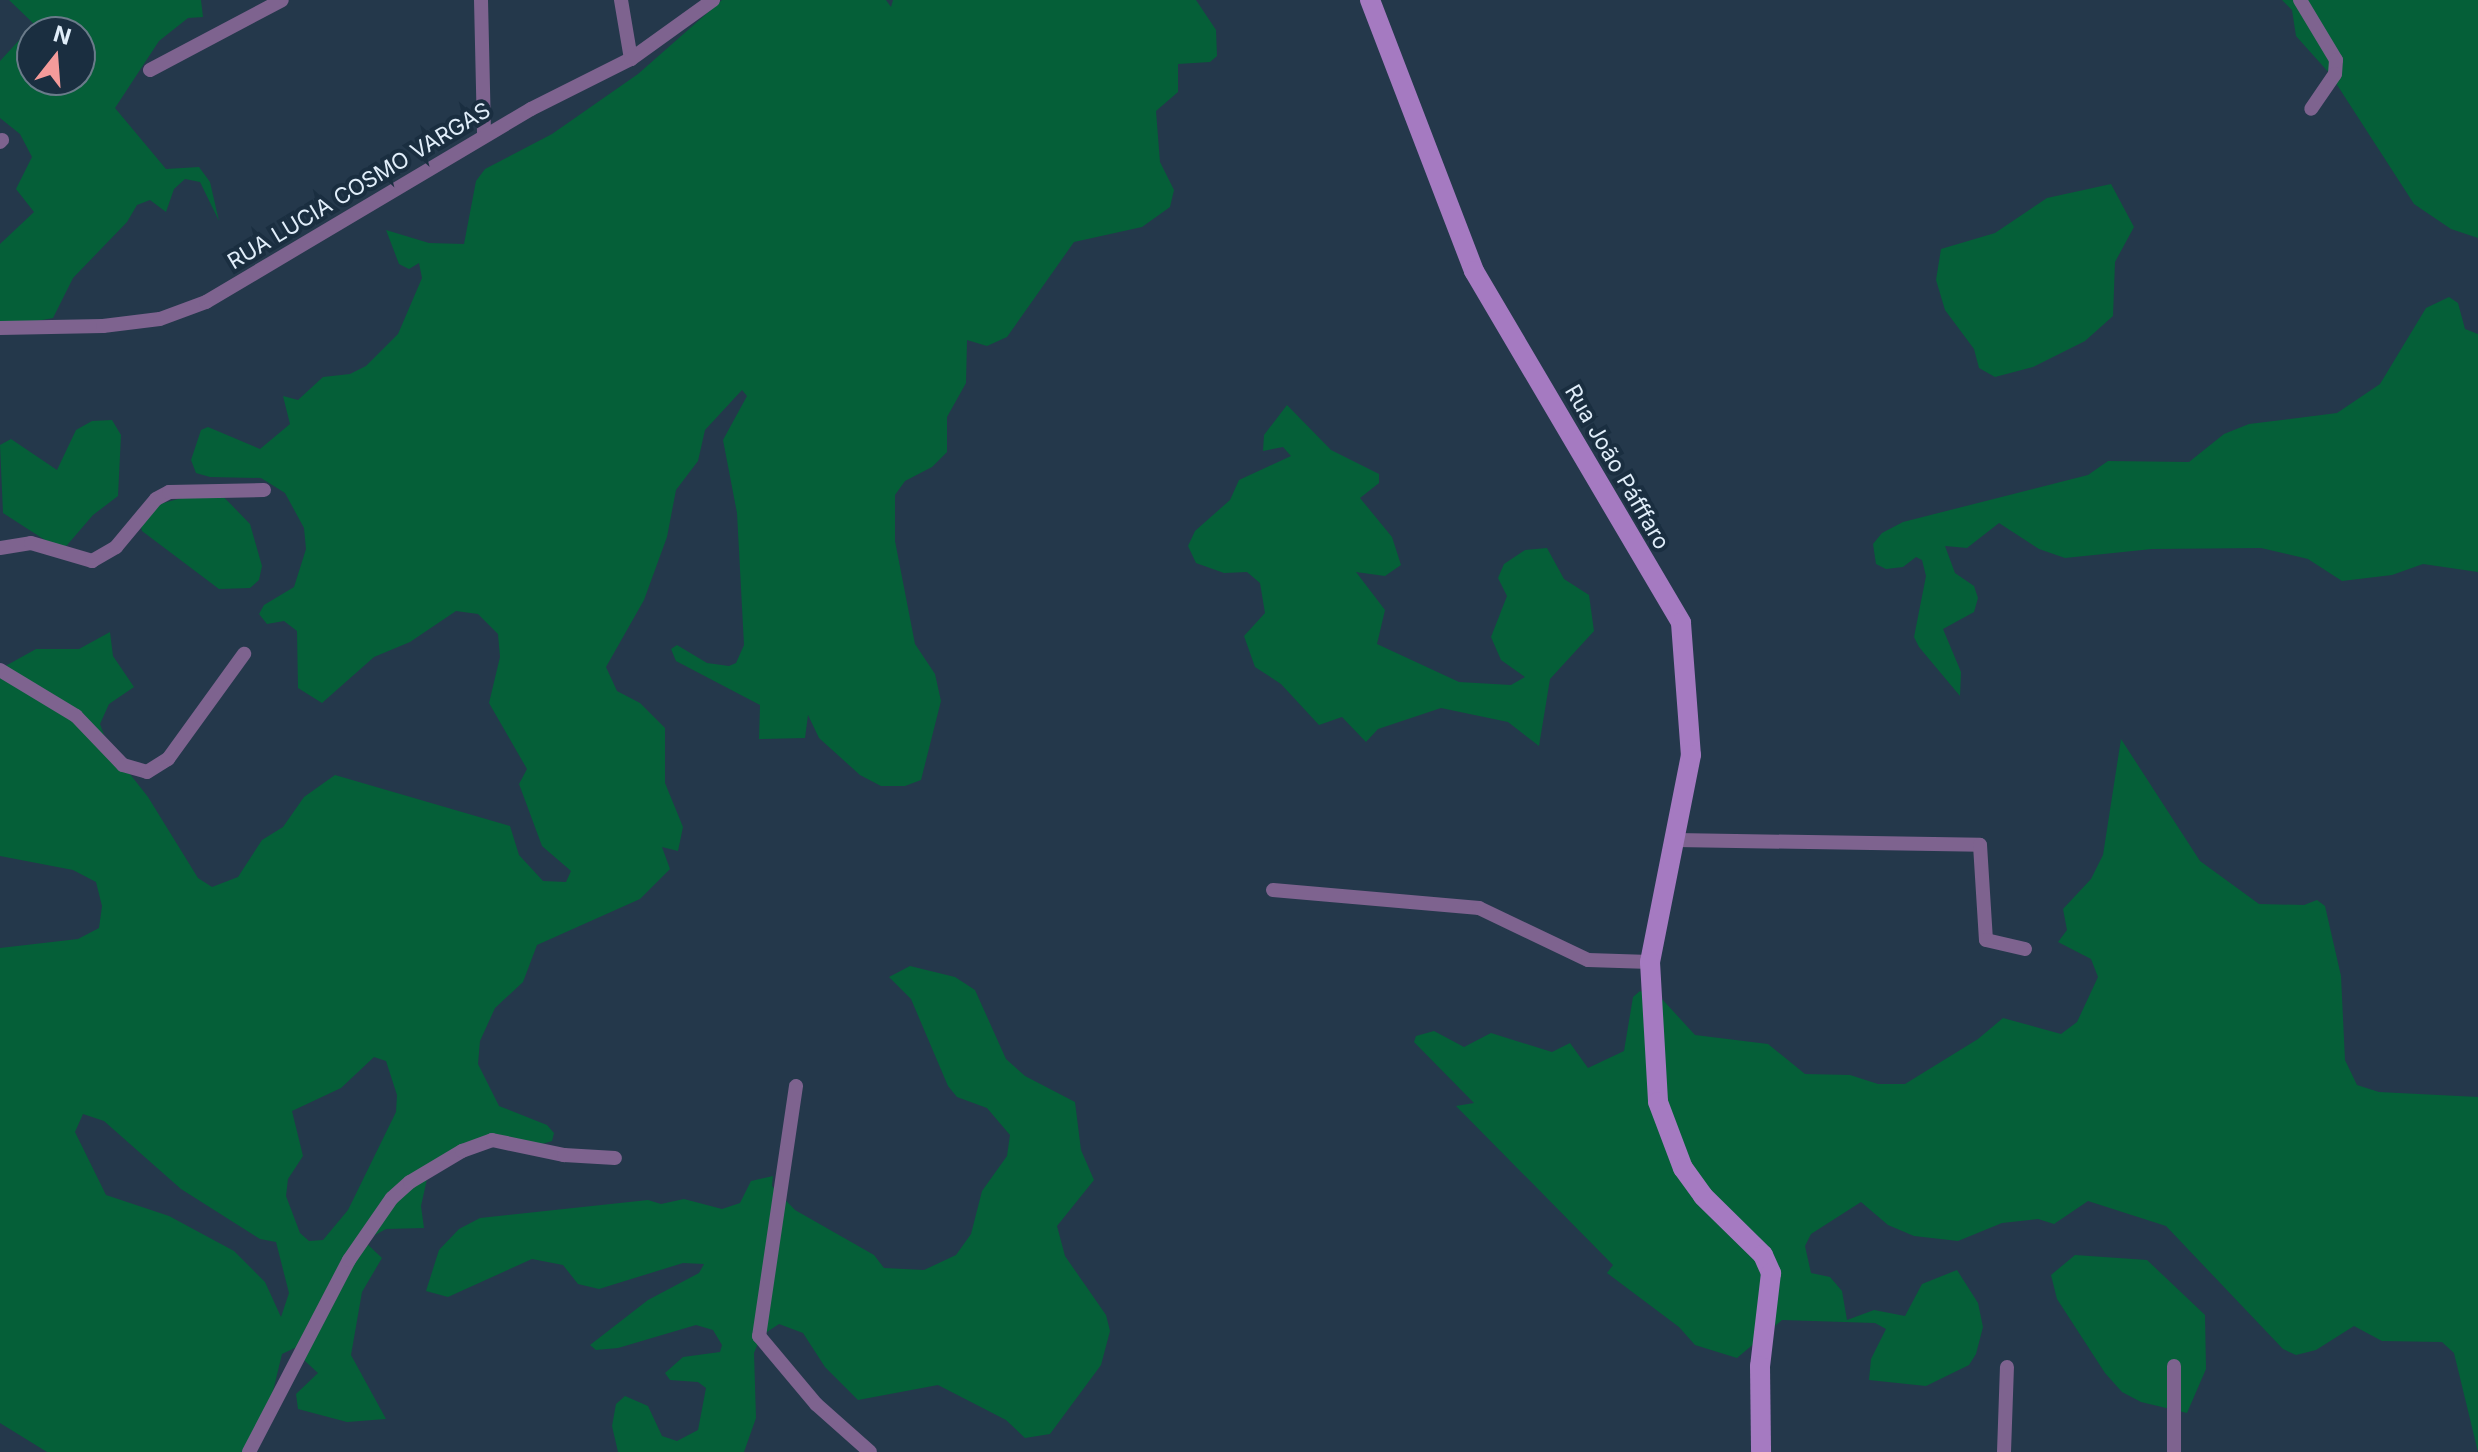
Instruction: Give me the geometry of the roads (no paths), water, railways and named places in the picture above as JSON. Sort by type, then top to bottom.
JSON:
[{"type":"street","points":[[150,70],[282,0]]},
{"type":"street","points":[[481,0],[484,136]]},
{"type":"street","points":[[621,0],[631,59]]},
{"type":"street","name":"RUA LUCIA COSMO VARGAS","points":[[0,328],[103,326],[186,310],[229,290],[484,136],[631,59],[713,0]]},
{"type":"street","name":"Rua João Páfffaro","points":[[1370,0],[1474,271],[1681,623],[1691,755],[1650,962],[1658,1102],[1665,1129],[1703,1196],[1763,1255],[1771,1273],[1760,1366],[1761,1452]]},
{"type":"street","points":[[2300,0],[2336,60],[2335,74],[2311,109]]},
{"type":"street","points":[[0,548],[31,543],[92,561],[116,547],[169,492],[264,490]]},
{"type":"street","points":[[0,670],[76,716],[123,765],[147,772],[168,759],[244,654]]},
{"type":"street","points":[[1676,840],[1980,845],[1986,940],[2025,949]]},
{"type":"street","points":[[1273,890],[1479,908],[1588,960],[1650,962]]},
{"type":"street","points":[[796,1086],[759,1336],[822,1411],[870,1452]]},
{"type":"street","points":[[249,1452],[349,1260],[392,1198],[410,1182],[443,1160],[492,1140],[564,1155],[615,1158]]},
{"type":"street","points":[[2174,1366],[2174,1452]]},
{"type":"street","points":[[2004,1452],[2007,1367]]}]
